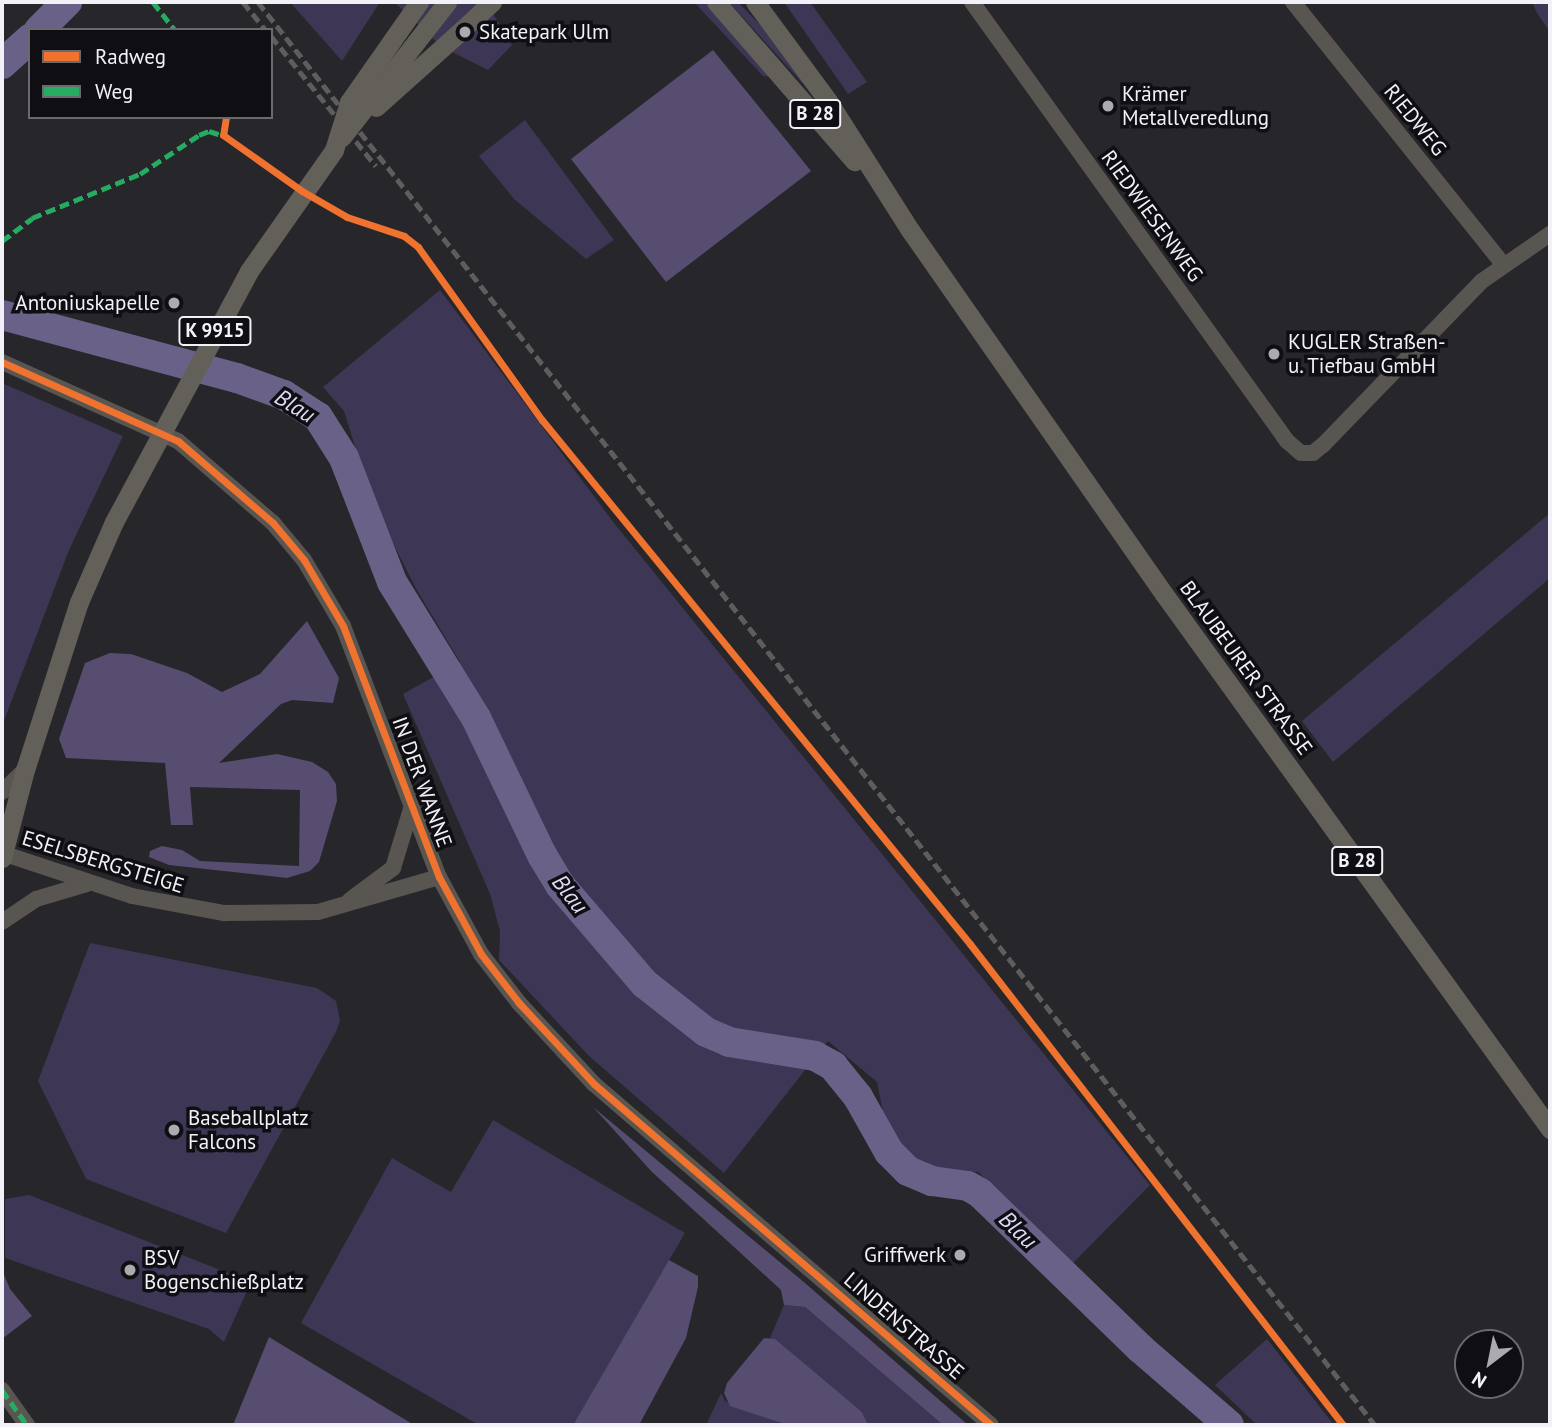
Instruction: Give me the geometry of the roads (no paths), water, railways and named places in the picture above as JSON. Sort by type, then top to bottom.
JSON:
[{"type":"main road","points":[[336,147],[349,102],[419,2]]},
{"type":"main road","name":"K 9915","points":[[2,855],[25,770],[79,602],[114,522],[249,271],[336,147],[447,2]]},
{"type":"main road","points":[[336,147],[492,2]]},
{"type":"main road","name":"B 28","points":[[716,2],[798,92],[909,230]]},
{"type":"main road","name":"B 28","points":[[755,2],[828,101],[909,230]]},
{"type":"main road","name":"BLAUBEURER STRASSE","points":[[909,230],[1164,594],[1550,1129]]},
{"type":"street","name":"RIEDWIESENWEG","points":[[972,2],[1287,440],[1301,453],[1312,453],[1323,445],[1431,331],[1503,265]]},
{"type":"street","name":"RIEDWEG","points":[[1293,2],[1503,265]]},
{"type":"street","points":[[1503,265],[1550,234]]},
{"type":"street","name":"IN DER WANNE","points":[[2,362],[178,441],[273,523],[304,560],[343,626],[439,877],[481,954],[563,1053],[794,1255]]},
{"type":"street","points":[[2,792],[25,770]]},
{"type":"street","points":[[332,909],[360,896],[393,868],[411,809]]},
{"type":"street","name":"ESELSBERGSTEIGE","points":[[2,855],[92,883],[204,911],[258,915],[332,909],[439,877]]},
{"type":"street","points":[[2,922],[36,899],[92,883]]},
{"type":"street","name":"LINDENSTRASSE","points":[[794,1255],[991,1425]]},
{"type":"street","points":[[2,1390],[27,1425]]},
{"type":"waterway","name":"Blau","points":[[41,28],[67,2]]},
{"type":"waterway","name":"Blau","points":[[2,64],[28,41]]},
{"type":"waterway","name":"Blau","points":[[2,315],[237,378],[284,395],[318,417],[344,458],[392,582],[476,718],[542,855],[560,885],[645,984],[706,1032],[729,1042],[815,1056],[833,1066],[858,1097],[889,1152],[908,1171],[932,1181],[968,1186],[980,1193],[1141,1349],[1229,1425]]},
{"type":"railway","points":[[243,2],[264,28]]},
{"type":"railway","points":[[258,2],[1375,1425]]},
{"type":"railway","points":[[273,38],[376,166]]},
{"type":"place","name":"Skatepark Ulm","points":[[465,32]]},
{"type":"place","name":"Krämer Metallveredlung","points":[[1108,106]]},
{"type":"place","name":"Antoniuskapelle","points":[[174,303]]},
{"type":"place","name":"KUGLER Straßen- u. Tiefbau GmbH","points":[[1274,354]]},
{"type":"place","name":"Baseballplatz Falcons","points":[[174,1130]]},
{"type":"place","name":"Griffwerk","points":[[960,1255]]},
{"type":"place","name":"BSV Bogenschießplatz","points":[[130,1270]]}]
